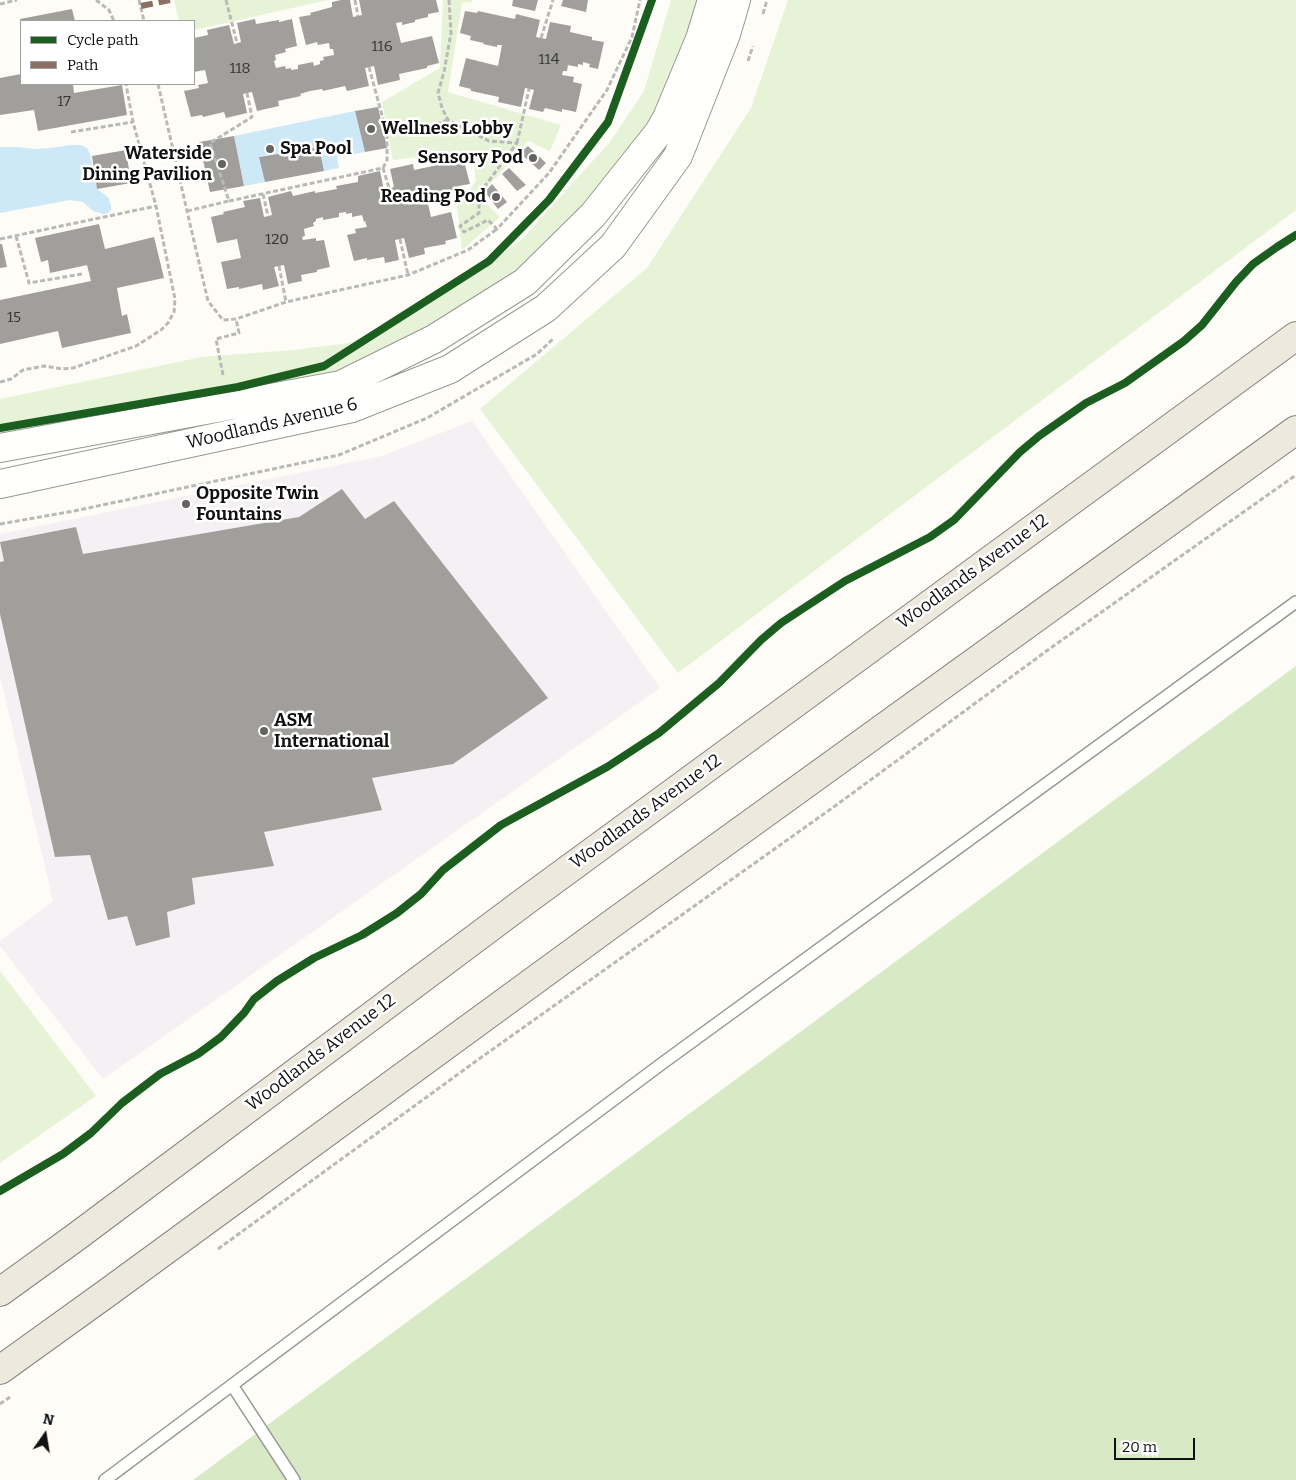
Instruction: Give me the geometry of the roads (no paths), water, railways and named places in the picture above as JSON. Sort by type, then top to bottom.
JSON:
[{"type":"main road","name":"Woodlands Avenue 12","points":[[0,1292],[544,887],[1296,336]]},
{"type":"main road","points":[[0,1370],[1296,430]]},
{"type":"street","name":"Woodlands Avenue 6","points":[[0,448],[341,385],[434,339],[525,282],[593,216],[659,132],[667,118],[700,39],[712,0]]},
{"type":"street","name":"Woodlands Avenue 6","points":[[0,484],[352,408],[450,369],[546,308],[613,246],[678,156],[726,34],[736,0]]},
{"type":"lane","points":[[105,1480],[656,1068],[1296,602]]},
{"type":"lane","points":[[232,1385],[294,1480]]},
{"type":"water","name":"Spa Pool","points":[[355,111],[365,152],[337,157],[339,168],[324,171],[319,147],[260,156],[265,182],[244,186],[234,136]]},
{"type":"water","points":[[81,145],[87,148],[97,189],[108,197],[111,205],[111,210],[108,213],[103,214],[93,211],[83,202],[70,200],[0,213],[0,147],[34,149]]},
{"type":"place","name":"Wellness Lobby","points":[[371,129]]},
{"type":"place","name":"Spa Pool","points":[[270,149]]},
{"type":"place","name":"Sensory Pod","points":[[533,158]]},
{"type":"place","name":"Waterside Dining Pavilion","points":[[222,164]]},
{"type":"place","name":"Reading Pod","points":[[496,197]]},
{"type":"place","name":"Opposite Twin Fountains","points":[[186,504]]},
{"type":"place","name":"ASM International","points":[[264,731]]}]
